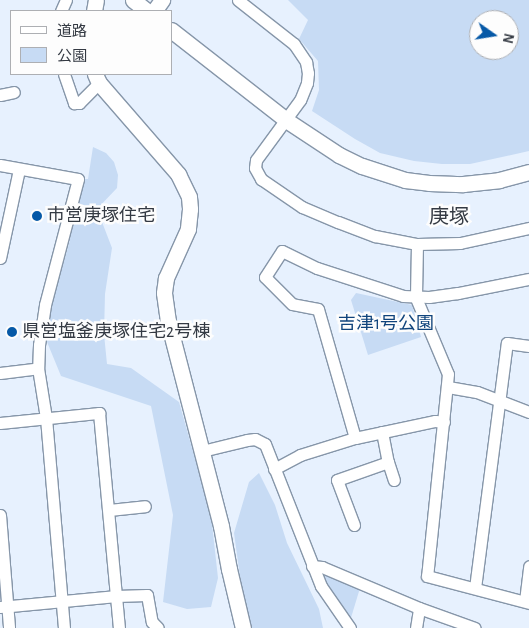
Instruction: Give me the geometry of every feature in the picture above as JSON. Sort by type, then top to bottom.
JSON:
[{"type":"street","points":[[133,0],[147,10]]},
{"type":"street","points":[[238,0],[294,44],[306,62],[308,73],[304,91],[286,120],[256,160],[255,168],[261,179],[302,207],[375,236],[417,244],[460,243],[529,228]]},
{"type":"street","points":[[172,31],[286,120],[339,155],[362,166],[404,180],[429,183],[463,184],[499,180],[529,172]]},
{"type":"street","points":[[64,75],[74,103],[79,103],[97,78],[178,174],[189,197],[188,229],[166,278],[164,294],[170,331],[202,451],[243,628]]},
{"type":"street","points":[[0,95],[14,92]]},
{"type":"street","points":[[0,166],[78,179],[45,305],[38,344],[38,368],[46,418],[64,628]]},
{"type":"street","points":[[0,258],[19,169]]},
{"type":"street","points":[[417,244],[416,298],[448,374],[427,576],[527,602],[529,566]]},
{"type":"street","points":[[355,438],[318,309],[292,304],[265,277],[282,251],[317,268],[355,282],[416,298],[458,293],[529,278]]},
{"type":"street","points":[[474,588],[507,343],[529,346]]},
{"type":"street","points":[[0,373],[38,368]]},
{"type":"street","points":[[448,387],[477,392],[529,412]]},
{"type":"street","points":[[0,423],[99,413],[119,628]]},
{"type":"street","points":[[274,468],[300,456],[355,438],[435,421],[444,422]]},
{"type":"street","points":[[382,432],[394,480]]},
{"type":"street","points":[[202,451],[247,440],[262,441],[321,586],[350,628]]},
{"type":"street","points":[[354,526],[337,480],[388,462]]},
{"type":"street","points":[[109,510],[144,506]]},
{"type":"street","points":[[0,515],[4,607],[9,628]]},
{"type":"street","points":[[312,566],[322,567],[469,627]]},
{"type":"street","points":[[4,607],[61,600],[147,595],[152,622],[158,628]]},
{"type":"street","points":[[416,628],[419,608]]},
{"type":"green space","points":[[288,0],[529,0],[529,151],[470,164],[414,161],[380,153],[312,111],[319,90],[318,61],[299,39],[308,20]]},
{"type":"green space","points":[[93,147],[106,153],[114,162],[118,175],[117,188],[97,209],[112,248],[105,294],[104,334],[107,364],[131,368],[179,402],[211,515],[218,578],[211,607],[187,609],[163,602],[173,515],[151,406],[61,376],[45,337],[70,240],[62,248],[78,179],[88,179]]},
{"type":"green space","name":"吉津1号公園","points":[[356,293],[412,305],[421,337],[368,355],[351,300]]},
{"type":"green space","points":[[259,473],[275,505],[287,543],[319,609],[323,628],[252,628],[242,591],[234,533],[249,482]]},
{"type":"green space","points":[[319,571],[360,588],[350,621],[321,586]]},
{"type":"place","name":"市営庚塚住宅","points":[[37,216]]},
{"type":"place","name":"県営塩釜庚塚住宅2号棟","points":[[12,332]]},
{"type":"district","name":"庚塚","points":[[449,217]]}]
